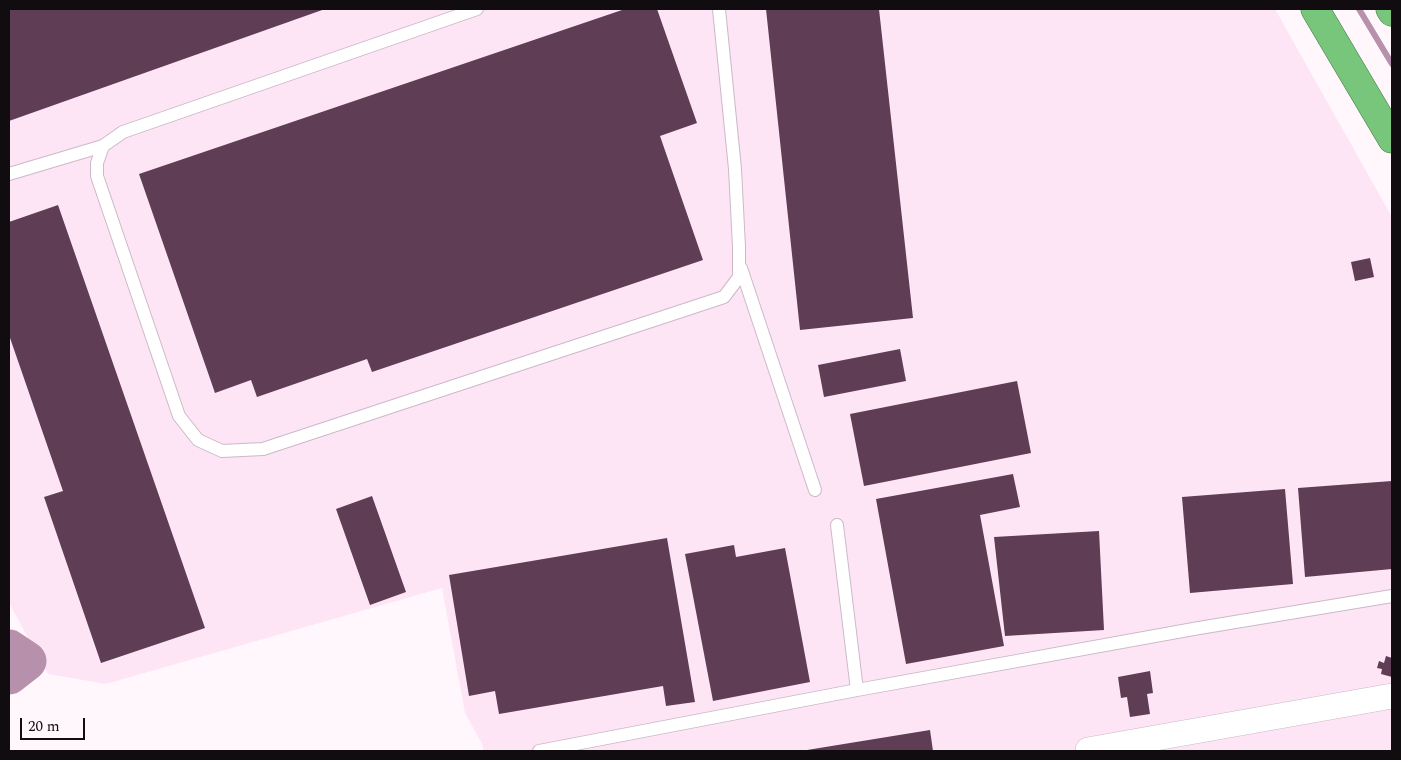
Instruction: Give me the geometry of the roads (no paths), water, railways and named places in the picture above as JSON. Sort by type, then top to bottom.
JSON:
[{"type":"highway","points":[[1315,9],[1392,139]]},
{"type":"street","points":[[1088,750],[1392,696]]},
{"type":"lane","points":[[9,174],[103,146],[123,132],[478,9]]},
{"type":"lane","points":[[103,146],[97,163],[97,176],[179,416],[198,440],[222,451],[263,449],[724,297],[739,277],[739,263],[735,169],[719,9]]},
{"type":"lane","points":[[739,263],[815,490]]},
{"type":"lane","points":[[837,525],[857,690]]},
{"type":"lane","points":[[539,751],[857,690],[1199,628],[1392,596]]},
{"type":"waterway","points":[[1359,9],[1392,64]]},
{"type":"waterway","points":[[9,649],[27,661],[9,675]]}]
